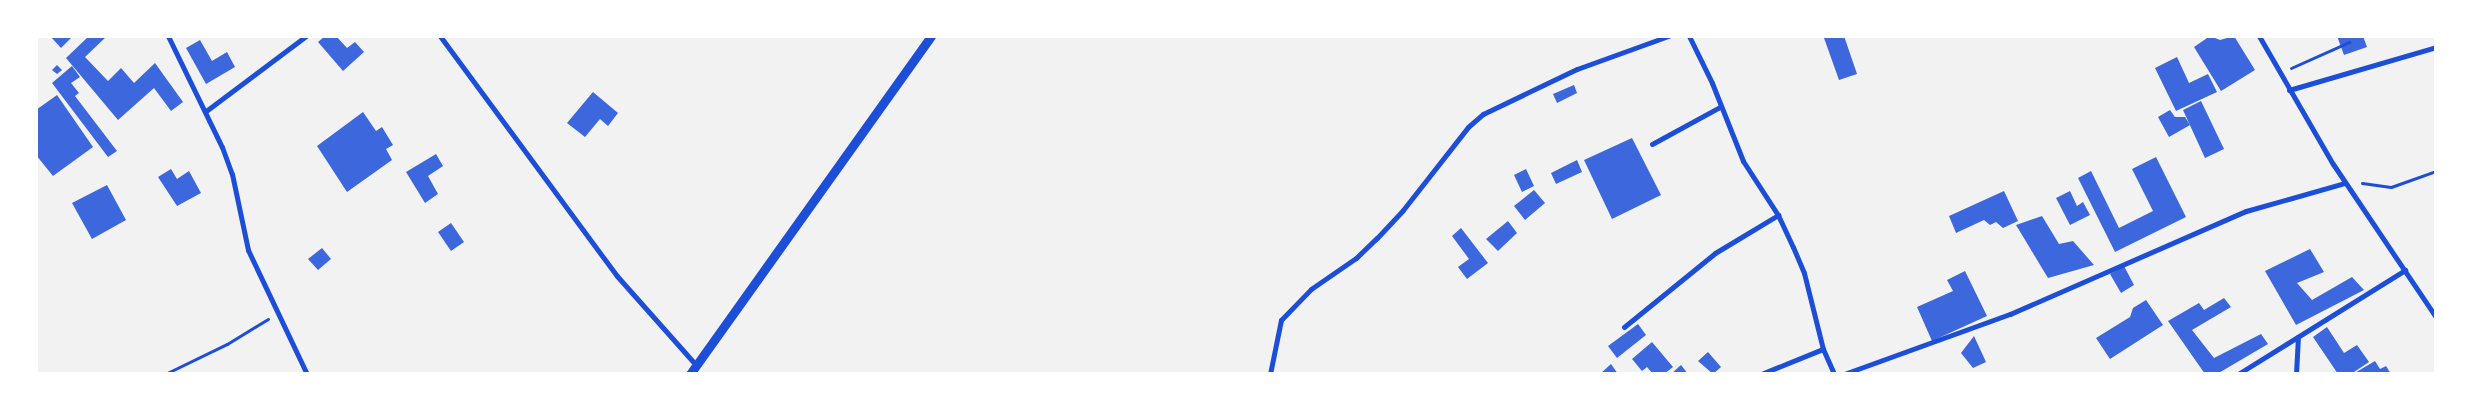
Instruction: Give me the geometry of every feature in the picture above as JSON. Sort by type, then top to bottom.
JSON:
[{"type":"street","points":[[168,36],[206,111],[232,174],[248,250],[306,374]]},
{"type":"street","points":[[206,111],[306,36]]},
{"type":"street","points":[[440,36],[617,276],[696,365]]},
{"type":"street","points":[[690,374],[931,36]]},
{"type":"street","points":[[1270,374],[1281,320],[1312,289],[1356,258],[1377,238],[1403,210],[1468,126],[1483,114],[1577,69],[1668,36]]},
{"type":"street","points":[[1689,36],[1743,161],[1778,215],[1804,273],[1823,349],[1834,374]]},
{"type":"street","points":[[2259,36],[2279,74],[2345,183],[2406,270],[2436,317]]},
{"type":"street","points":[[2289,90],[2436,47]]},
{"type":"street","points":[[1652,144],[1720,107]]},
{"type":"street","points":[[1844,374],[2010,314],[2246,211],[2345,183]]},
{"type":"street","points":[[1624,327],[1715,253],[1778,215]]},
{"type":"street","points":[[2238,374],[2406,270]]},
{"type":"street","points":[[2296,374],[2298,337]]},
{"type":"street","points":[[1761,374],[1823,349]]},
{"type":"path","points":[[2279,74],[2350,42]]},
{"type":"path","points":[[2345,183],[2391,186],[2436,171]]},
{"type":"path","points":[[165,374],[227,344],[277,314]]},
{"type":"building","points":[[50,36],[73,36],[61,48]]},
{"type":"building","points":[[89,36],[107,36],[85,57],[108,81],[121,68],[134,83],[155,63],[183,102],[171,111],[154,88],[118,120],[66,58]]},
{"type":"building","points":[[325,36],[336,36],[347,48],[355,42],[364,52],[343,71],[318,42]]},
{"type":"building","points":[[1844,36],[1857,74],[1839,80],[1824,38]]},
{"type":"building","points":[[2210,36],[2220,40],[2234,36],[2255,70],[2221,91],[2194,47]]},
{"type":"building","points":[[2337,36],[2363,36],[2367,47],[2344,55]]},
{"type":"building","points":[[200,40],[212,61],[227,52],[235,67],[206,84],[186,48]]},
{"type":"building","points":[[2177,57],[2189,83],[2208,74],[2217,92],[2176,111],[2155,68]]},
{"type":"building","points":[[57,65],[62,70],[57,74],[52,70]]},
{"type":"building","points":[[72,66],[80,77],[71,83],[79,93],[75,96],[117,151],[108,157],[52,83]]},
{"type":"building","points":[[1574,85],[1577,93],[1557,103],[1553,94]]},
{"type":"building","points":[[593,92],[618,113],[608,126],[600,119],[585,137],[567,123]]},
{"type":"building","points":[[57,95],[93,147],[53,176],[36,155],[36,110]]},
{"type":"building","points":[[2201,101],[2224,149],[2205,158],[2183,110]]},
{"type":"building","points":[[2170,110],[2175,117],[2185,117],[2190,125],[2169,137],[2158,117]]},
{"type":"building","points":[[363,112],[376,131],[382,127],[393,145],[386,149],[392,160],[347,192],[317,146]]},
{"type":"building","points":[[1632,138],[1661,195],[1612,219],[1584,160]]},
{"type":"building","points":[[436,154],[443,166],[428,176],[438,194],[425,203],[406,172]]},
{"type":"building","points":[[2156,157],[2186,217],[2115,252],[2078,178],[2091,171],[2119,228],[2153,211],[2132,169]]},
{"type":"building","points":[[1577,160],[1582,172],[1556,184],[1551,173]]},
{"type":"building","points":[[171,169],[177,179],[189,171],[201,193],[177,206],[158,177]]},
{"type":"building","points":[[1526,169],[1534,186],[1522,192],[1514,175]]},
{"type":"building","points":[[107,185],[126,220],[92,239],[72,203]]},
{"type":"building","points":[[1534,190],[1545,203],[1525,220],[1514,206]]},
{"type":"building","points":[[2004,191],[2018,221],[2003,228],[1996,222],[1990,225],[1984,220],[1956,233],[1949,216]]},
{"type":"building","points":[[2070,191],[2077,206],[2083,202],[2090,215],[2070,225],[2056,198]]},
{"type":"building","points":[[2042,216],[2059,244],[2073,241],[2094,265],[2048,278],[2016,225]]},
{"type":"building","points":[[1508,221],[1517,233],[1498,251],[1486,239]]},
{"type":"building","points":[[451,223],[464,242],[451,251],[438,232]]},
{"type":"building","points":[[1461,228],[1488,263],[1467,279],[1458,267],[1469,259],[1452,236]]},
{"type":"building","points":[[322,248],[331,259],[318,270],[308,259]]},
{"type":"building","points":[[2310,249],[2324,272],[2297,283],[2312,300],[2352,277],[2364,290],[2296,325],[2265,271]]},
{"type":"building","points":[[2124,266],[2134,285],[2121,293],[2110,274]]},
{"type":"building","points":[[1965,271],[1987,316],[1932,341],[1917,307],[1953,291],[1947,280]]},
{"type":"building","points":[[2224,298],[2231,307],[2192,330],[2214,358],[2261,334],[2268,344],[2217,374],[2205,374],[2168,321],[2199,303],[2204,310]]},
{"type":"building","points":[[2146,300],[2163,325],[2110,359],[2096,338],[2130,317],[2133,308]]},
{"type":"building","points":[[1638,324],[1646,335],[1617,358],[1608,346]]},
{"type":"building","points":[[2327,327],[2344,353],[2357,345],[2369,362],[2351,374],[2338,374],[2313,337]]},
{"type":"building","points":[[1974,336],[1986,362],[1973,368],[1961,353]]},
{"type":"building","points":[[1652,342],[1673,367],[1664,374],[1653,374],[1647,367],[1642,371],[1632,359]]},
{"type":"building","points":[[1708,352],[1721,367],[1713,374],[1698,361]]},
{"type":"building","points":[[2375,361],[2380,369],[2386,366],[2391,374],[2353,374]]},
{"type":"building","points":[[1611,364],[1618,374],[1600,374]]},
{"type":"building","points":[[1681,365],[1688,374],[1671,374]]}]
